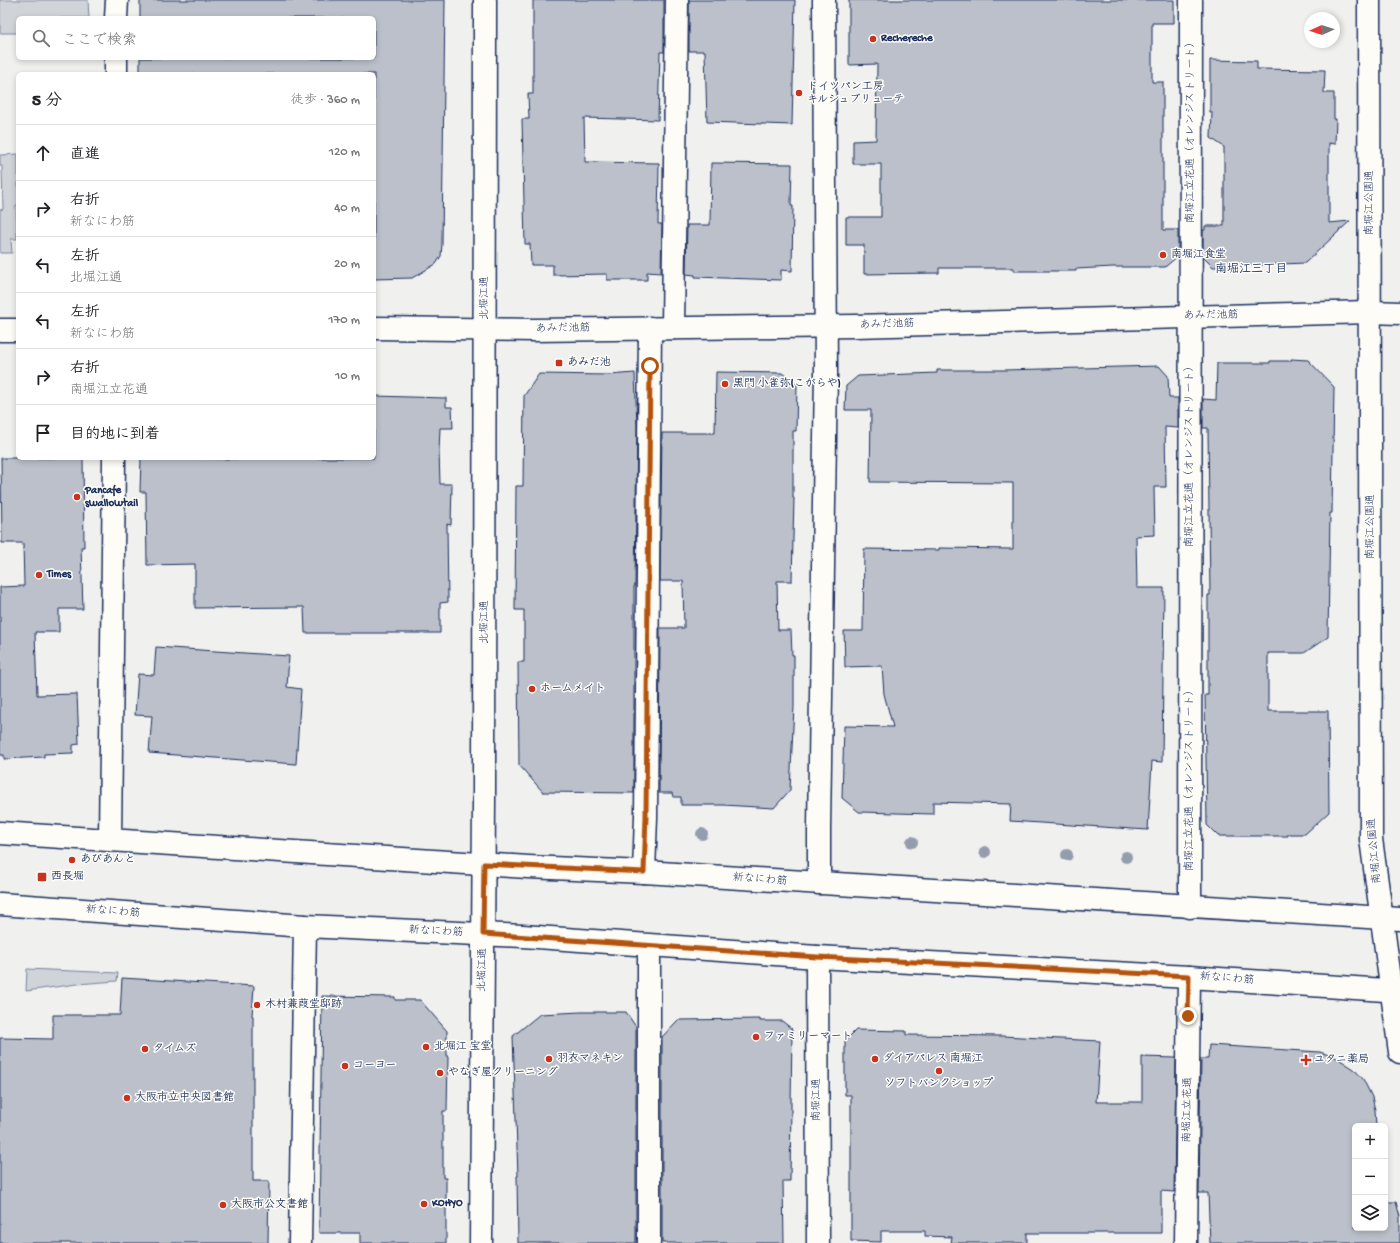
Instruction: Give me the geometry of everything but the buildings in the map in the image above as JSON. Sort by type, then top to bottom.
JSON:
[{"type":"street","points":[[116,0],[116,16]]},
{"type":"street","name":"北堀江通","points":[[481,1243],[484,864],[485,0]]},
{"type":"street","points":[[673,328],[678,0]]},
{"type":"street","points":[[819,883],[826,381],[824,0]]},
{"type":"street","name":"南堀江立花通（オレンジストリート）","points":[[1190,907],[1191,0]]},
{"type":"street","name":"南堀江公園通","points":[[1369,0],[1371,839],[1394,915],[1396,990],[1400,1052]]},
{"type":"street","points":[[116,60],[116,72]]},
{"type":"street","name":"あみだ池筋","points":[[376,328],[485,329],[826,326],[1191,316],[1370,312],[1400,313]]},
{"type":"street","points":[[644,872],[646,809],[650,328]]},
{"type":"street","points":[[0,330],[16,330]]},
{"type":"street","points":[[110,840],[114,460]]},
{"type":"street","name":"新なにわ筋","points":[[0,833],[1190,907],[1394,915]]},
{"type":"street","name":"新なにわ筋","points":[[0,904],[305,926],[483,934],[817,957],[1189,976],[1396,990]]},
{"type":"street","points":[[300,1243],[305,926]]},
{"type":"street","points":[[649,946],[649,1243]]},
{"type":"street","name":"南堀江通","points":[[817,957],[818,1243]]},
{"type":"street","name":"南堀江立花通","points":[[1186,1243],[1189,976]]},
{"type":"shaded area","points":[[0,0],[88,0],[89,16],[16,16],[16,33],[0,33]]},
{"type":"shaded area","points":[[16,154],[16,239],[11,239],[12,253],[0,253],[0,210],[3,209],[2,166],[0,166],[0,155]]},
{"type":"shaded area","points":[[27,969],[118,973],[117,981],[77,984],[26,991]]},
{"type":"place","name":"Rechereche","points":[[873,39]]},
{"type":"place","name":"ドイツパン工房 キルシュブリューテ","points":[[799,93]]},
{"type":"place","name":"南堀江食堂","points":[[1163,255]]},
{"type":"place","name":"あみだ池","points":[[559,363]]},
{"type":"place","name":"黒門 小雀弥(こがらや)","points":[[725,384]]},
{"type":"place","name":"Pancafe swallowtail","points":[[77,497]]},
{"type":"place","name":"Times","points":[[39,575]]},
{"type":"place","name":"ホームメイト","points":[[532,689]]},
{"type":"place","name":"あびあんと","points":[[72,860]]},
{"type":"place","name":"西長堀","points":[[42,877]]},
{"type":"place","name":"木村蒹葭堂邸跡","points":[[257,1005]]},
{"type":"place","name":"ファミリーマート","points":[[756,1037]]},
{"type":"place","name":"北堀江 宝堂","points":[[426,1047]]},
{"type":"place","name":"タイムズ","points":[[145,1049]]},
{"type":"place","name":"羽衣マネキン","points":[[549,1059]]},
{"type":"place","name":"ダイアパレス 南堀江","points":[[875,1059]]},
{"type":"place","name":"ユタニ薬局","points":[[1306,1060]]},
{"type":"place","name":"コーヨー","points":[[345,1066]]},
{"type":"place","name":"ソフトバンクショップ","points":[[939,1071]]},
{"type":"place","name":"やなぎ屋クリーニング","points":[[440,1073]]},
{"type":"place","name":"大阪市立中央図書館","points":[[127,1098]]},
{"type":"place","name":"KOHYO","points":[[424,1204]]},
{"type":"place","name":"大阪市公文書館","points":[[223,1205]]},
{"type":"district","name":"南堀江三丁目","points":[[1251,270]]},
{"type":"route","points":[[650,366],[646,817],[644,872],[484,864],[483,934],[817,957],[1189,976],[1188,1016]]}]
